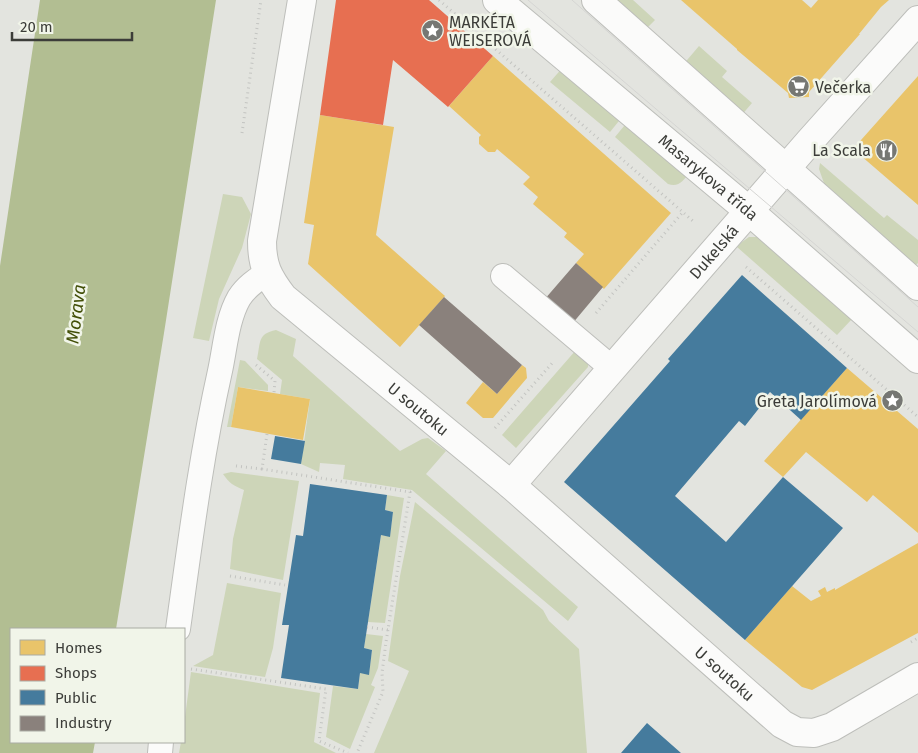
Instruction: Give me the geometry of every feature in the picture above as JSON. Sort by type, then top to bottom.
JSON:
[{"type":"street","name":"U soutoku","points":[[302,0],[262,241],[262,254],[267,273],[283,297],[511,485],[782,724],[797,732],[814,733],[832,727],[918,676]]},
{"type":"street","name":"Masarykova třída","points":[[498,0],[750,211],[918,359]]},
{"type":"street","points":[[596,0],[785,170],[918,286]]},
{"type":"street","name":"Dukelská","points":[[511,485],[918,20]]},
{"type":"lane","points":[[178,628],[208,424],[231,320],[244,291],[253,281],[267,273]]},
{"type":"lane","points":[[503,276],[613,369]]},
{"type":"path","points":[[241,137],[261,0]]},
{"type":"path","points":[[439,0],[695,223]]},
{"type":"path","points":[[743,265],[918,417]]},
{"type":"path","points":[[254,364],[275,381],[274,393]]},
{"type":"path","points":[[262,469],[267,434]]},
{"type":"path","points":[[234,466],[410,492],[382,673],[383,692],[357,753]]},
{"type":"path","points":[[230,576],[285,585]]},
{"type":"path","points":[[368,627],[388,630]]},
{"type":"path","points":[[910,642],[918,638]]},
{"type":"path","points":[[191,669],[326,689],[319,741],[348,753]]},
{"type":"shaded area","points":[[612,0],[633,0],[655,20],[645,30]]},
{"type":"shaded area","points":[[699,46],[727,71],[722,77],[752,103],[740,117],[682,66]]},
{"type":"shaded area","points":[[564,66],[623,116],[610,132],[550,82]]},
{"type":"shaded area","points":[[629,120],[690,173],[683,181],[675,185],[668,184],[615,137]]},
{"type":"shaded area","points":[[820,163],[884,218],[887,215],[918,240],[918,263],[914,267],[825,186],[819,169]]},
{"type":"shaded area","points":[[223,194],[242,197],[251,214],[242,248],[219,299],[209,341],[193,338]]},
{"type":"shaded area","points":[[749,237],[759,237],[852,319],[837,335],[737,247]]},
{"type":"shaded area","points":[[276,330],[296,339],[293,356],[400,451],[422,439],[428,438],[446,451],[426,474],[578,607],[568,621],[412,490],[343,479],[345,465],[320,463],[319,472],[301,464],[310,399],[280,394],[282,380],[257,359],[263,336]]},
{"type":"shaded area","points":[[576,350],[588,364],[588,367],[516,448],[502,435]]},
{"type":"shaded area","points":[[240,360],[245,361],[268,385],[268,391],[238,387],[231,427],[227,427]]},
{"type":"shaded area","points":[[231,472],[299,481],[283,580],[230,569],[233,539],[244,490],[232,484],[223,474]]},
{"type":"shaded area","points":[[387,495],[404,498],[385,623],[368,622],[381,535],[390,536],[393,512],[385,510]]},
{"type":"shaded area","points":[[415,502],[543,610],[549,621],[579,649],[587,753],[374,753],[409,671],[388,661],[400,576]]},
{"type":"shaded area","points":[[227,583],[281,593],[273,648],[265,677],[193,666],[213,655]]},
{"type":"shaded area","points":[[366,634],[383,636],[378,668],[371,685],[375,687],[350,749],[326,737],[333,686],[358,689],[360,673],[369,674],[372,650],[364,648]]},
{"type":"shaded area","points":[[191,672],[320,693],[314,742],[336,753],[179,753],[181,743],[185,743],[185,717]]},
{"type":"water","name":"Morava","points":[[40,0],[216,0],[116,628],[10,628],[10,743],[95,743],[93,753],[0,753],[0,266]]},
{"type":"building: Homes","points":[[681,0],[802,0],[811,8],[818,0],[889,0],[809,92],[809,97],[789,98],[788,93]]},
{"type":"building: Homes","points":[[493,56],[671,213],[604,289],[576,263],[584,254],[564,237],[567,233],[533,204],[538,197],[523,184],[530,177],[497,149],[495,152],[488,152],[479,144],[479,137],[481,135],[449,106]]},
{"type":"building: Homes","points":[[918,76],[918,205],[853,149]]},
{"type":"building: Homes","points":[[320,115],[394,127],[376,235],[445,296],[400,347],[308,264],[314,225],[304,223]]},
{"type":"building: Homes","points":[[522,365],[526,368],[527,378],[493,418],[483,418],[466,403],[483,382],[497,394]]},
{"type":"building: Homes","points":[[847,368],[918,429],[918,533],[873,495],[867,502],[806,452],[783,477],[764,461]]},
{"type":"building: Homes","points":[[238,387],[310,399],[303,440],[231,427]]},
{"type":"building: Homes","points":[[918,543],[918,633],[812,690],[802,687],[745,640],[792,586],[811,601],[821,596],[818,591],[825,587],[827,592],[835,588],[835,590]]},
{"type":"building: Shops","points":[[336,0],[429,0],[493,56],[448,107],[393,60],[383,125],[320,115]]},
{"type":"building: Public","points":[[742,275],[847,368],[801,420],[770,392],[745,426],[739,421],[675,496],[726,542],[783,477],[843,528],[745,640],[564,482]]},
{"type":"building: Public","points":[[275,436],[305,441],[301,464],[271,459]]},
{"type":"building: Public","points":[[310,484],[387,495],[385,510],[393,512],[390,537],[381,535],[364,648],[372,650],[369,675],[360,673],[358,689],[281,678],[289,625],[282,625],[296,535],[303,536]]},
{"type":"building: Public","points":[[647,723],[681,753],[621,753]]},
{"type":"building: Industry","points":[[576,263],[603,287],[572,324],[544,300]]},
{"type":"building: Industry","points":[[444,297],[522,365],[497,394],[419,325]]},
{"type":"tram line","points":[[528,0],[918,332]]},
{"type":"tram line","points":[[572,0],[918,307]]},
{"type":"place","name":"MARKÉTA WEISEROVÁ","points":[[433,31]]},
{"type":"place","name":"Večerka","points":[[799,87]]},
{"type":"place","name":"La Scala","points":[[887,150]]},
{"type":"place","name":"Greta Jarolímová","points":[[893,401]]}]
